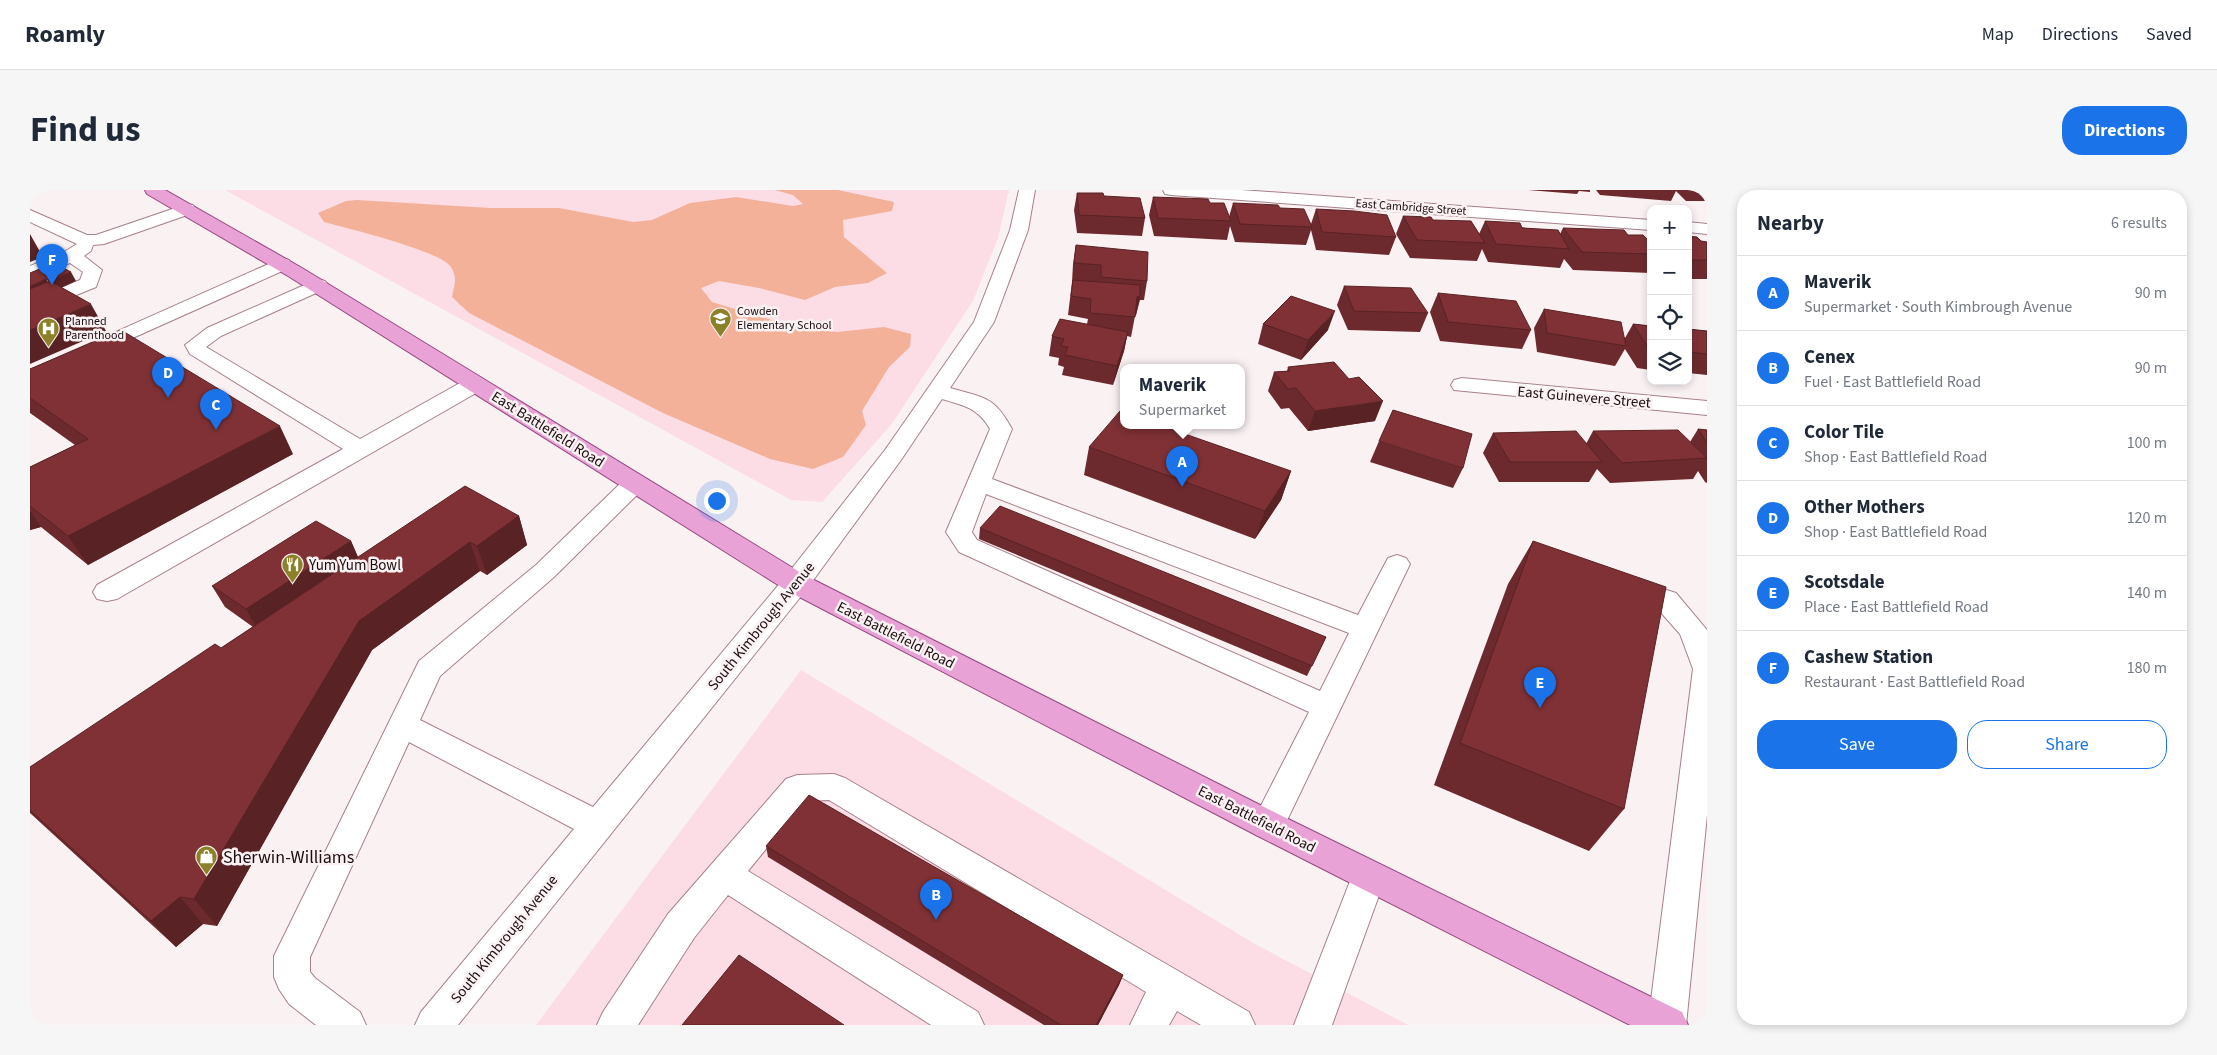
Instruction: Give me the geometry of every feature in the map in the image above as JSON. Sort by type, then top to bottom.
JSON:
[{"type":"main road","name":"East Battlefield Road","points":[[154,190],[318,285],[796,583],[1268,825],[1668,1024]]},
{"type":"street","name":"South Kimbrough Avenue","points":[[434,1025],[796,583],[893,455],[984,322],[1019,230],[1027,190]]},
{"type":"street","name":"East Cambridge Street","points":[[1171,190],[1647,225]]},
{"type":"street","points":[[30,273],[71,256],[98,240],[187,209]]},
{"type":"street","points":[[30,215],[84,240],[98,240]]},
{"type":"street","points":[[1692,227],[1707,229]]},
{"type":"street","points":[[30,308],[89,283],[93,270],[71,256]]},
{"type":"street","points":[[30,378],[282,264]]},
{"type":"street","points":[[318,285],[214,332],[195,345],[197,350],[360,449]]},
{"type":"street","points":[[108,592],[475,384]]},
{"type":"street","name":"East Guinevere Street","points":[[1462,385],[1707,408]]},
{"type":"street","points":[[938,391],[975,402],[990,411],[1002,429],[978,482],[959,532],[968,546],[1017,562],[1264,668],[1327,707]]},
{"type":"street","points":[[978,482],[1098,527],[1137,554],[1290,613],[1366,629]]},
{"type":"street","points":[[348,1025],[302,991],[292,977],[292,956],[429,669],[545,571],[635,483]]},
{"type":"street","points":[[1040,534],[1060,513]]},
{"type":"street","points":[[1080,550],[1098,527]]},
{"type":"street","points":[[1268,825],[1397,564]]},
{"type":"street","points":[[1605,579],[1666,600],[1693,630],[1707,669],[1668,1024]]},
{"type":"street","points":[[402,725],[598,825]]},
{"type":"street","points":[[616,1025],[681,926],[797,788],[834,787],[1236,1025]]},
{"type":"street","points":[[725,875],[965,1025]]},
{"type":"street","points":[[1314,1025],[1369,876]]},
{"type":"street","points":[[1149,1025],[1170,986]]},
{"type":"shaded area","name":"Cowden Elementary School","points":[[225,190],[1009,190],[998,238],[973,301],[891,425],[822,502],[791,500]]},
{"type":"shaded area","name":"Cowden Elementary School","points":[[775,190],[838,190],[894,202],[892,211],[843,220],[844,237],[887,273],[868,283],[835,287],[805,300],[759,288],[719,281],[701,288],[712,302],[798,328],[837,332],[884,327],[911,334],[910,347],[889,367],[862,411],[866,425],[843,457],[813,469],[770,459],[663,413],[469,313],[452,297],[455,282],[454,275],[451,267],[444,261],[412,247],[324,222],[318,213],[346,201],[357,200],[491,208],[559,208],[633,222],[652,220],[690,203],[736,197],[793,206],[803,204],[793,195]]},
{"type":"shaded area","points":[[801,670],[1255,944],[1408,1025],[536,1025]]},
{"type":"building","points":[[1077,193],[1103,193],[1104,196],[1140,198],[1145,218],[1079,215]]},
{"type":"building","points":[[1153,197],[1208,199],[1210,203],[1224,203],[1231,221],[1158,218]]},
{"type":"building","points":[[1233,203],[1278,205],[1280,208],[1304,209],[1312,227],[1240,224]]},
{"type":"building","points":[[1316,209],[1387,215],[1396,237],[1322,232]]},
{"type":"building","points":[[1403,216],[1431,217],[1433,220],[1471,221],[1485,243],[1417,240]]},
{"type":"building","points":[[1485,221],[1520,223],[1522,228],[1558,230],[1569,249],[1496,244]]},
{"type":"building","points":[[1563,228],[1624,230],[1628,235],[1643,235],[1647,239],[1647,254],[1582,252]]},
{"type":"building","points":[[1692,236],[1707,242],[1707,260],[1692,260]]},
{"type":"building","points":[[1076,245],[1148,252],[1147,281],[1101,277],[1101,265],[1074,263]]},
{"type":"building","points":[[54,263],[71,272],[30,286],[30,273]]},
{"type":"building","points":[[1073,280],[1140,285],[1140,296],[1137,297],[1135,317],[1090,313],[1091,299],[1071,296]]},
{"type":"building","points":[[50,281],[91,304],[30,330],[30,289]]},
{"type":"building","points":[[1344,286],[1411,288],[1428,313],[1354,311]]},
{"type":"building","points":[[1438,293],[1516,301],[1531,330],[1448,322]]},
{"type":"building","points":[[1291,296],[1335,311],[1308,340],[1263,324]]},
{"type":"building","points":[[1544,309],[1621,322],[1626,346],[1547,333]]},
{"type":"building","points":[[1060,319],[1128,332],[1117,366],[1065,355],[1068,347],[1061,346],[1064,339],[1052,336]]},
{"type":"building","points":[[1633,324],[1647,326],[1647,346]]},
{"type":"building","points":[[1692,329],[1707,331],[1707,354],[1692,352]]},
{"type":"building","points":[[121,330],[280,426],[68,536],[30,506],[30,467],[88,439],[30,398],[30,369]]},
{"type":"building","points":[[1334,362],[1349,379],[1359,377],[1383,401],[1315,411],[1296,388],[1288,389],[1274,372],[1290,371],[1288,367]]},
{"type":"building","points":[[1393,410],[1472,434],[1463,468],[1379,441]]},
{"type":"building","points":[[1120,411],[1120,429],[1171,429],[1291,471],[1265,511],[1089,447]]},
{"type":"building","points":[[1698,429],[1707,430],[1707,443]]},
{"type":"building","points":[[1678,430],[1707,458],[1622,463],[1593,431]]},
{"type":"building","points":[[1576,431],[1602,462],[1510,462],[1493,433]]},
{"type":"building","points":[[465,486],[519,516],[477,546],[470,542],[359,621],[194,899],[180,897],[151,921],[30,810],[30,767],[215,644],[221,648]]},
{"type":"building","points":[[1000,506],[1326,637],[1312,666],[980,528]]},
{"type":"building","points":[[316,521],[351,541],[246,609],[212,586]]},
{"type":"building","points":[[1533,541],[1666,587],[1624,809],[1460,743]]},
{"type":"building","points":[[809,795],[1123,975],[1096,1025],[1061,1025],[766,846]]},
{"type":"building","points":[[739,955],[844,1025],[682,1025]]},
{"type":"place","name":"Cashew Station","points":[[52,285]]},
{"type":"place","name":"Cowden Elementary School","points":[[721,337]]},
{"type":"place","name":"Planned Parenthood","points":[[49,347]]},
{"type":"place","name":"Other Mothers","points":[[168,398]]},
{"type":"place","name":"Color Tile","points":[[216,430]]},
{"type":"place","name":"Maverik","points":[[1182,487]]},
{"type":"place","name":"Yum Yum Bowl","points":[[293,584]]},
{"type":"place","name":"Scotsdale","points":[[1540,708]]},
{"type":"place","name":"Sherwin-Williams","points":[[207,876]]},
{"type":"place","name":"Cenex","points":[[936,920]]}]
